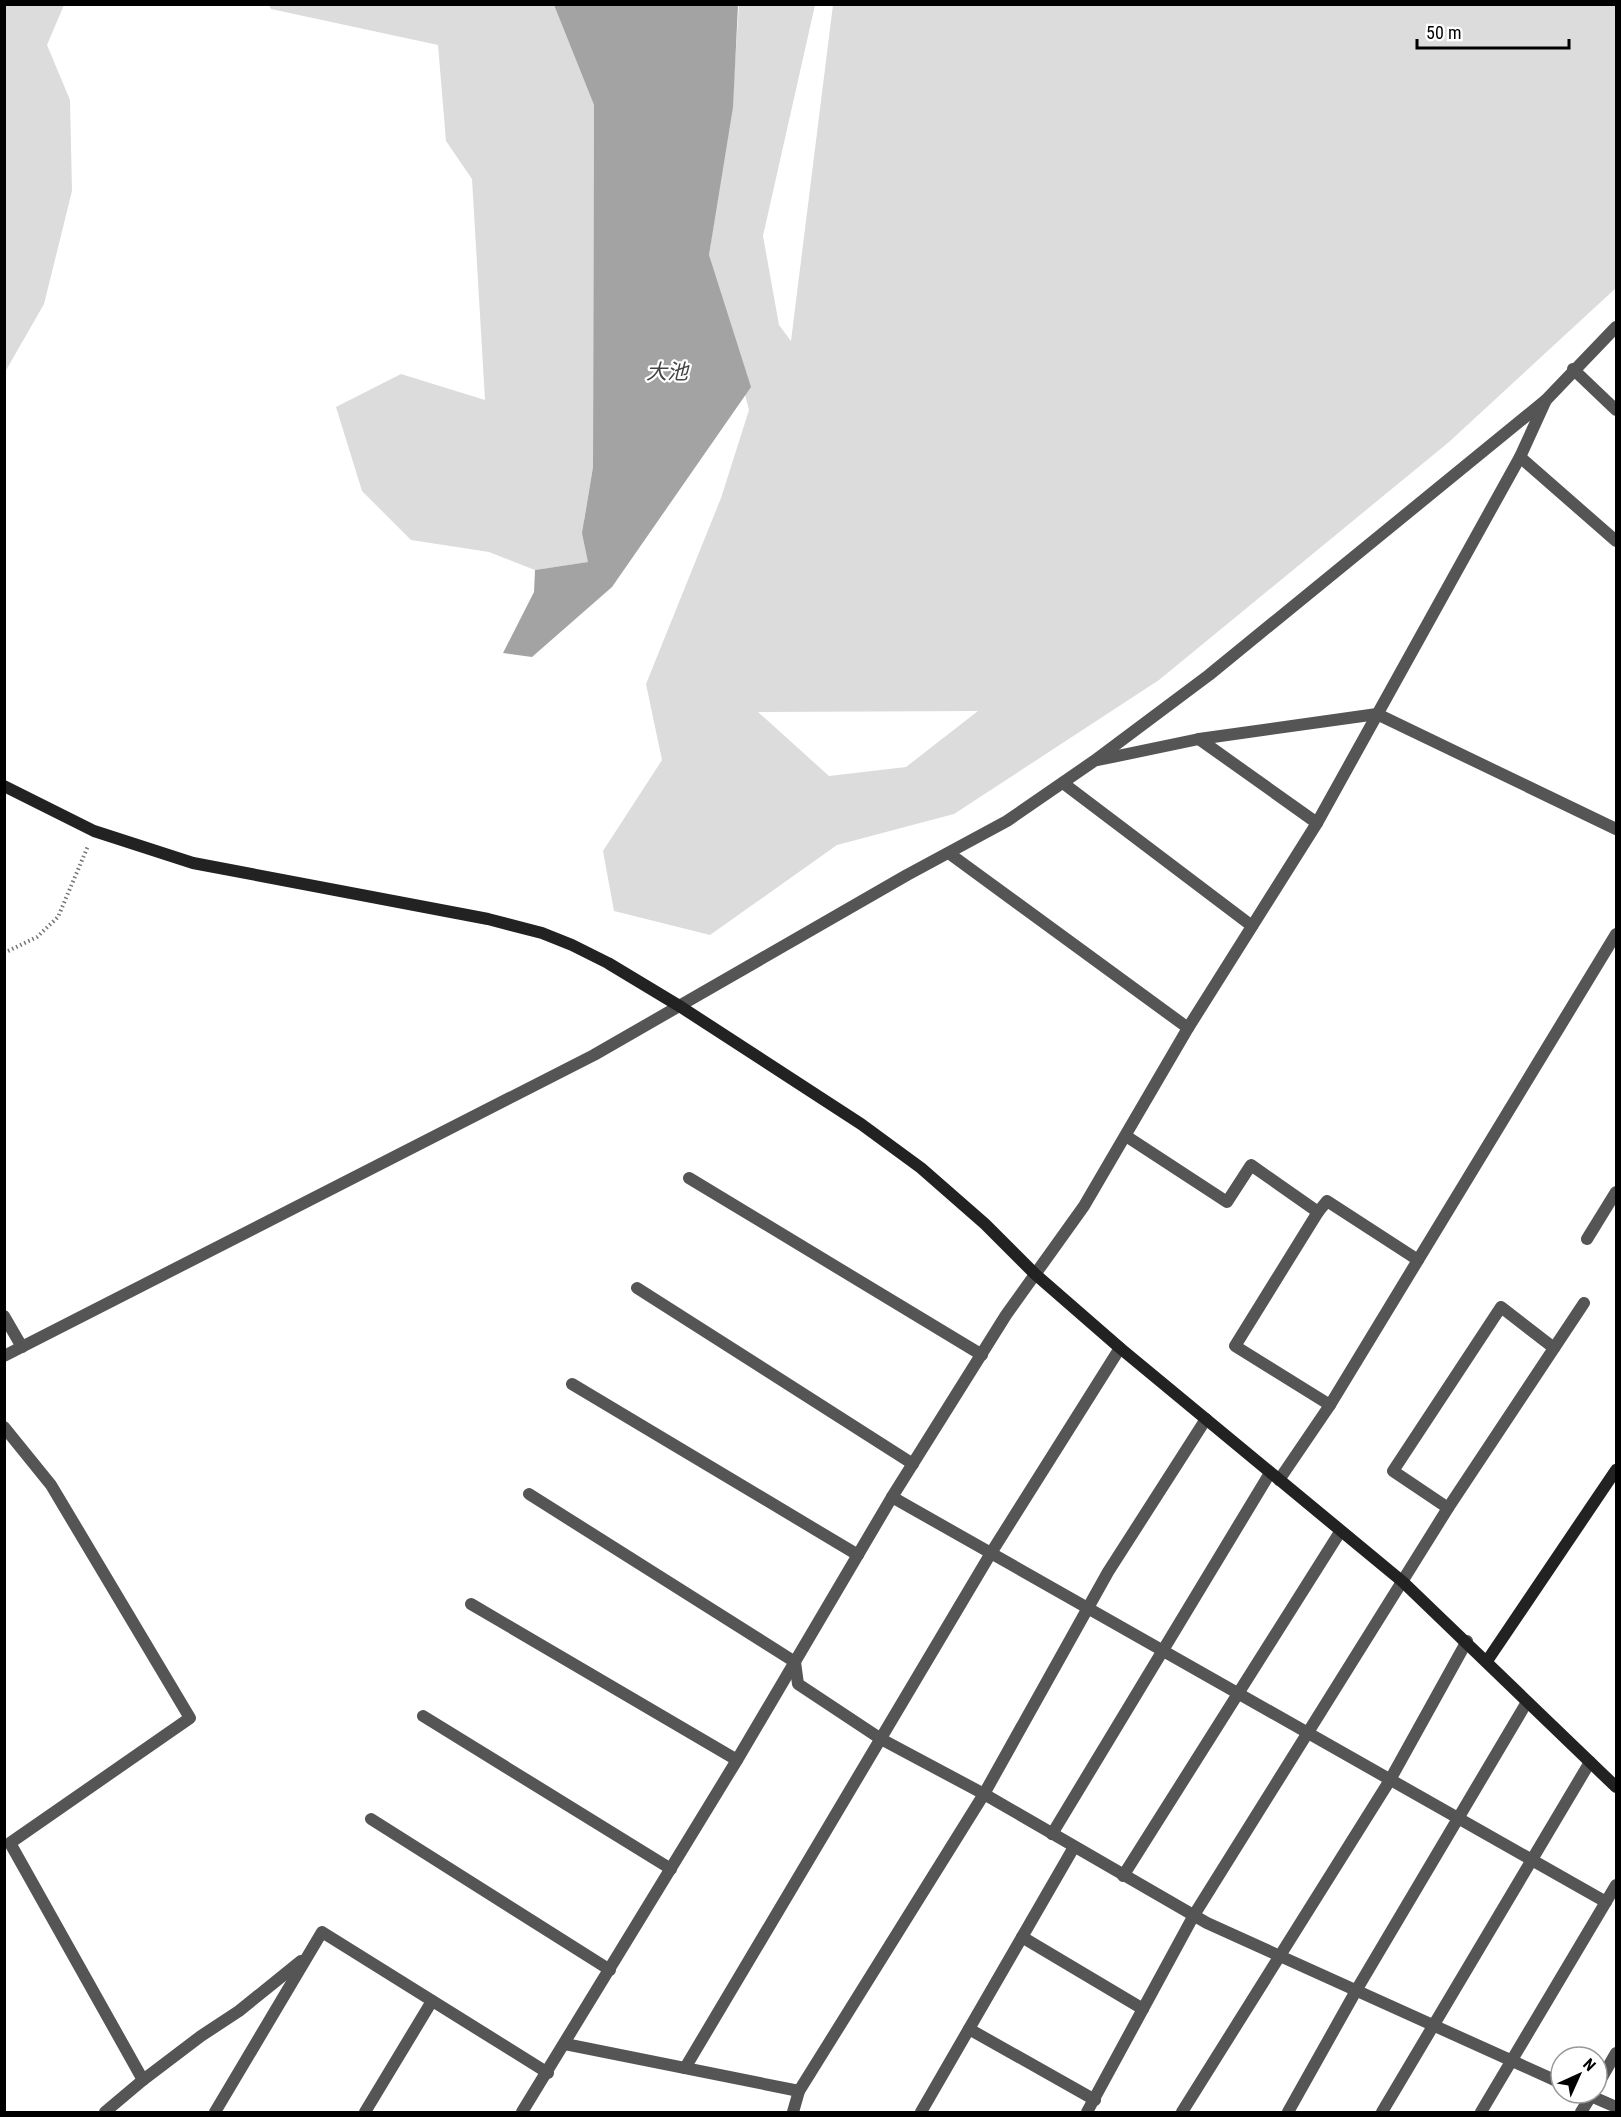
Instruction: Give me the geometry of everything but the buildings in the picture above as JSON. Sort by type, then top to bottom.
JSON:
[{"type":"street","points":[[4,1356],[594,1055],[907,875],[950,854],[1007,821],[1094,761],[1209,675],[1546,400],[1573,369],[1617,327]]},
{"type":"street","points":[[1573,369],[1617,410]]},
{"type":"street","points":[[522,2112],[548,2073],[737,1760],[892,1497],[1035,1274],[1084,1206],[1188,1028],[1317,823],[1520,457],[1546,400]]},
{"type":"street","points":[[1520,457],[1617,541]]},
{"type":"street","points":[[1094,761],[1199,739],[1377,714],[1617,829]]},
{"type":"street","points":[[1199,739],[1317,823]]},
{"type":"street","points":[[1063,783],[1252,926]]},
{"type":"street","points":[[4,786],[94,831],[193,863],[488,919],[542,933],[608,963],[681,1007],[861,1124],[921,1168],[985,1224],[1035,1274],[1120,1348],[1403,1582],[1617,1787]]},
{"type":"street","points":[[950,854],[1188,1028]]},
{"type":"street","points":[[1052,1834],[1161,1650],[1274,1477],[1330,1405],[1617,934]]},
{"type":"street","points":[[1126,1137],[1227,1202],[1251,1165],[1318,1212]]},
{"type":"street","points":[[689,1178],[982,1355]]},
{"type":"street","points":[[1587,1239],[1617,1192]]},
{"type":"street","points":[[1330,1405],[1235,1346],[1327,1201],[1418,1260]]},
{"type":"street","points":[[637,1288],[913,1464]]},
{"type":"street","points":[[1087,2112],[1194,1915],[1306,1732],[1448,1508],[1584,1303]]},
{"type":"street","points":[[1448,1508],[1393,1472],[1502,1307],[1554,1348]]},
{"type":"street","points":[[4,1316],[22,1347]]},
{"type":"street","points":[[685,2068],[991,1553],[1120,1348]]},
{"type":"street","points":[[572,1384],[858,1555]]},
{"type":"street","points":[[794,2112],[799,2091],[984,1794],[1108,1572],[1206,1419]]},
{"type":"street","points":[[4,1427],[51,1485],[189,1718],[10,1842],[143,2080]]},
{"type":"street","points":[[1487,1661],[1617,1470]]},
{"type":"street","points":[[529,1494],[795,1662],[798,1684],[881,1739],[984,1794],[1194,1915],[1549,2076]]},
{"type":"street","points":[[892,1497],[1606,1902]]},
{"type":"street","points":[[1123,1876],[1236,1693],[1340,1532]]},
{"type":"street","points":[[471,1604],[737,1760]]},
{"type":"street","points":[[1182,2112],[1390,1780],[1467,1641]]},
{"type":"street","points":[[1288,2112],[1357,1989],[1527,1702]]},
{"type":"street","points":[[423,1716],[671,1869]]},
{"type":"street","points":[[1382,2112],[1432,2024],[1590,1762]]},
{"type":"street","points":[[371,1819],[610,1970]]},
{"type":"street","points":[[921,2112],[1074,1847]]},
{"type":"street","points":[[1481,2112],[1617,1885]]},
{"type":"street","points":[[215,2112],[321,1932],[548,2073]]},
{"type":"street","points":[[1022,1937],[1143,2009]]},
{"type":"street","points":[[105,2112],[143,2080],[238,2011],[307,1956]]},
{"type":"street","points":[[365,2112],[432,2001]]},
{"type":"street","points":[[969,2029],[1095,2100]]},
{"type":"street","points":[[565,2044],[799,2091]]},
{"type":"path","points":[[4,952],[37,937],[58,917],[94,831]]},
{"type":"shaded area","points":[[5,4],[64,5],[47,45],[70,100],[72,191],[44,304],[5,372]]},
{"type":"shaded area","points":[[269,5],[554,5],[594,105],[593,467],[584,520],[589,562],[535,570],[489,552],[411,540],[362,491],[336,407],[401,374],[485,400],[472,179],[446,141],[438,45],[271,9]]},
{"type":"shaded area","points":[[739,5],[815,5],[763,236],[779,325],[791,341],[833,5],[1616,5],[1616,288],[1449,442],[1159,680],[954,814],[837,845],[710,935],[614,911],[603,851],[662,760],[646,684],[721,498],[749,410],[709,255],[733,92]],"holes":[[[978,711],[906,767],[829,776],[758,712]]]},
{"type":"water","name":"大池","points":[[554,5],[738,5],[733,107],[709,255],[751,387],[612,587],[532,657],[503,653],[534,592],[535,570],[588,562],[582,533],[593,467],[594,105]]}]
